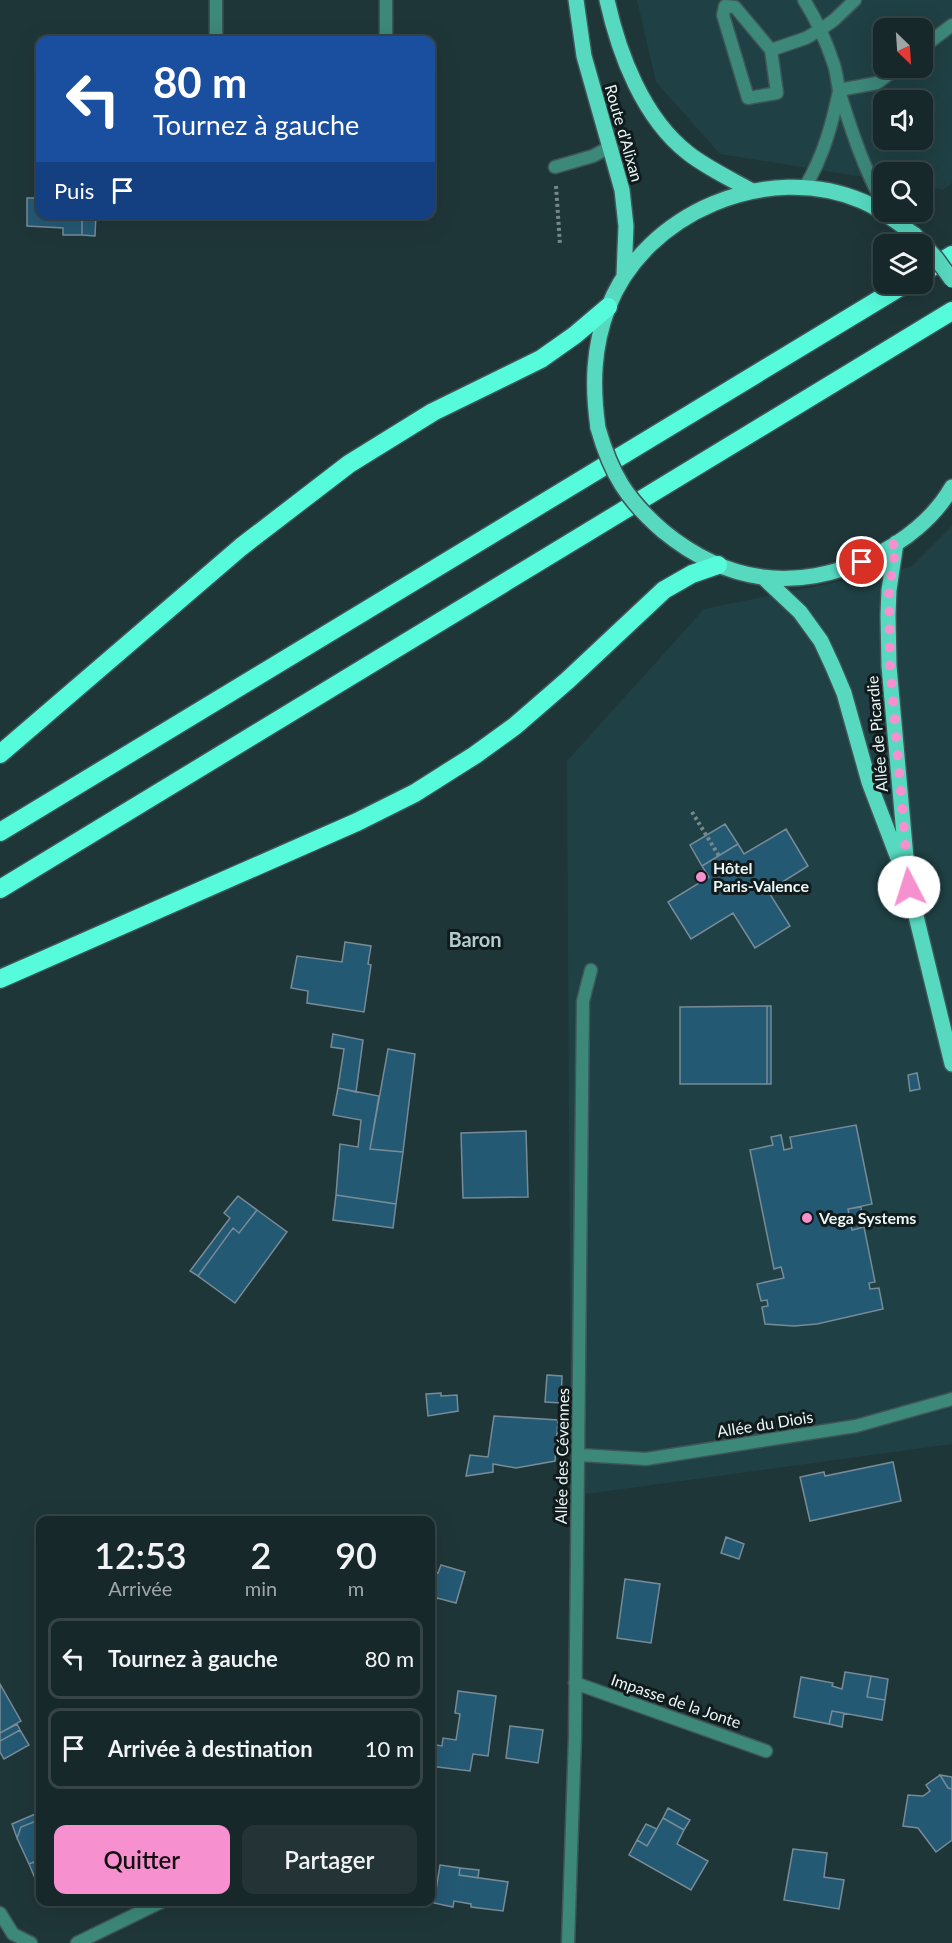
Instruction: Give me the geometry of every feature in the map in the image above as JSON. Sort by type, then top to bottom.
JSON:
[{"type":"highway","points":[[933,266],[952,255]]},
{"type":"highway","points":[[0,832],[888,294]]},
{"type":"highway","points":[[0,754],[242,547],[349,464],[433,412],[540,359],[608,308]]},
{"type":"highway","points":[[0,888],[952,311]]},
{"type":"highway","points":[[0,979],[357,822],[415,793],[515,726],[664,590],[693,574],[718,565]]},
{"type":"main road","name":"Route d'Alixan","points":[[576,0],[584,56],[625,208],[624,276]]},
{"type":"main road","name":"Route d'Alixan","points":[[607,0],[620,45],[656,120],[688,153],[752,190]]},
{"type":"main road","points":[[873,205],[833,191],[805,187],[752,190],[701,209],[676,224],[642,252],[624,276],[608,308],[595,354],[594,400],[598,428],[608,459],[620,485],[644,515],[692,552],[718,565],[763,577],[785,578],[831,572],[875,556],[917,527],[950,493]]},
{"type":"main road","points":[[900,222],[936,258],[952,280]]},
{"type":"main road","name":"Allée de Picardie","points":[[896,543],[889,591],[889,656],[909,887]]},
{"type":"main road","name":"Allée de Picardie","points":[[763,577],[800,612],[821,641],[844,693],[869,782],[909,887],[952,1064]]},
{"type":"street","points":[[216,0],[216,36]]},
{"type":"street","points":[[386,0],[386,36]]},
{"type":"street","points":[[804,0],[834,64],[839,90],[860,156],[873,186]]},
{"type":"street","points":[[771,50],[806,39],[834,20],[855,0]]},
{"type":"street","points":[[725,6],[735,7],[771,50],[777,93],[748,98],[723,15],[725,6]]},
{"type":"street","points":[[933,40],[952,25]]},
{"type":"street","points":[[839,90],[877,83],[884,78]]},
{"type":"street","points":[[805,187],[821,155],[832,123],[839,90]]},
{"type":"street","points":[[555,167],[593,156],[610,147]]},
{"type":"street","name":"Allée des Cévennes","points":[[568,1943],[575,1737],[580,1455],[583,1001],[591,970]]},
{"type":"street","name":"Allée du Diois","points":[[580,1455],[646,1459],[856,1426],[952,1399]]},
{"type":"street","name":"Impasse de la Jonte","points":[[575,1683],[766,1751]]},
{"type":"street","points":[[77,1943],[153,1906]]},
{"type":"street","points":[[0,1913],[13,1934],[31,1943]]},
{"type":"path","points":[[555,167],[560,245]]},
{"type":"path","points":[[692,812],[719,856]]},
{"type":"shaded area","points":[[637,0],[952,0],[952,183],[943,190],[933,188],[933,162],[873,162],[873,178],[720,154],[656,82]]},
{"type":"shaded area","points":[[952,526],[952,1444],[571,1496],[567,761],[704,609],[911,567]]},
{"type":"building","points":[[27,198],[36,198],[36,219],[82,219],[82,235],[63,235],[63,228],[27,226]]},
{"type":"building","points":[[82,219],[96,219],[95,236],[82,235]]},
{"type":"building","points":[[725,824],[738,844],[702,866],[690,845]]},
{"type":"building","points":[[786,829],[808,866],[768,891],[790,926],[755,948],[733,913],[691,939],[668,902],[709,877],[702,866],[738,844],[744,854]]},
{"type":"building","points":[[345,942],[371,946],[368,964],[371,965],[364,1012],[307,1003],[308,991],[291,988],[297,956],[342,962]]},
{"type":"building","points":[[767,1006],[767,1084],[680,1084],[680,1007]]},
{"type":"building","points":[[767,1006],[771,1006],[771,1084],[767,1084]]},
{"type":"building","points":[[333,1034],[363,1040],[356,1092],[338,1088],[344,1049],[331,1047]]},
{"type":"building","points":[[388,1049],[415,1054],[403,1152],[370,1149]]},
{"type":"building","points":[[917,1073],[920,1089],[910,1091],[908,1075]]},
{"type":"building","points":[[338,1088],[379,1096],[370,1149],[403,1152],[396,1204],[336,1195],[340,1144],[358,1147],[361,1120],[333,1115]]},
{"type":"building","name":"Vega Systems","points":[[856,1125],[872,1204],[848,1209],[852,1230],[864,1227],[875,1282],[869,1283],[870,1289],[879,1288],[883,1309],[817,1324],[794,1326],[765,1324],[762,1307],[768,1306],[767,1300],[761,1301],[757,1284],[784,1278],[781,1267],[774,1269],[750,1150],[773,1145],[771,1137],[781,1135],[784,1150],[792,1148],[790,1137]]},
{"type":"building","points":[[526,1131],[528,1197],[463,1198],[461,1133]]},
{"type":"building","points":[[336,1195],[396,1204],[393,1228],[333,1220]]},
{"type":"building","points":[[238,1196],[257,1210],[239,1233],[233,1228],[198,1276],[190,1271],[230,1218],[224,1213]]},
{"type":"building","points":[[861,1207],[864,1227],[852,1230],[848,1209]]},
{"type":"building","points":[[257,1210],[287,1232],[235,1303],[198,1276],[233,1228],[239,1233]]},
{"type":"building","points":[[547,1375],[562,1376],[561,1403],[545,1402]]},
{"type":"building","points":[[441,1393],[441,1396],[457,1395],[458,1411],[428,1416],[426,1394]]},
{"type":"building","points":[[494,1416],[558,1420],[555,1461],[516,1468],[493,1464],[493,1472],[466,1476],[470,1455],[488,1457]]},
{"type":"building","points":[[893,1462],[901,1501],[810,1521],[800,1477],[824,1472],[825,1476]]},
{"type":"building","points":[[726,1537],[744,1544],[739,1559],[721,1553]]},
{"type":"building","points":[[441,1565],[465,1572],[456,1603],[437,1598],[435,1605],[435,1572],[438,1573]]},
{"type":"building","points":[[625,1579],[660,1584],[651,1643],[617,1638]]},
{"type":"building","points":[[845,1672],[871,1676],[867,1697],[885,1700],[882,1720],[832,1711],[829,1724],[794,1717],[801,1677],[833,1683],[832,1686],[842,1689]]},
{"type":"building","points":[[871,1676],[888,1679],[885,1700],[867,1697]]},
{"type":"building","points":[[0,1684],[21,1721],[0,1733]]},
{"type":"building","points":[[458,1691],[496,1696],[488,1756],[473,1754],[470,1771],[435,1767],[435,1745],[442,1746],[443,1738],[456,1740],[460,1714],[455,1713]]},
{"type":"building","points":[[832,1711],[844,1713],[842,1727],[829,1724]]},
{"type":"building","points":[[17,1724],[20,1730],[0,1741],[0,1733]]},
{"type":"building","points":[[510,1726],[543,1730],[538,1763],[506,1758]]},
{"type":"building","points":[[20,1730],[29,1745],[4,1759],[0,1752],[0,1741]]},
{"type":"building","points":[[940,1775],[948,1788],[952,1789],[952,1840],[936,1852],[918,1828],[903,1826],[908,1795],[923,1796],[930,1791],[926,1785]]},
{"type":"building","points":[[940,1775],[952,1777],[952,1789],[948,1788]]},
{"type":"building","points":[[668,1808],[690,1820],[684,1830],[663,1818]]},
{"type":"building","points":[[36,1814],[36,1821],[21,1827],[17,1838],[12,1824]]},
{"type":"building","points":[[663,1818],[684,1830],[677,1844],[708,1861],[691,1890],[629,1855],[637,1840],[647,1846]]},
{"type":"building","points":[[36,1821],[36,1867],[34,1862],[29,1864],[17,1838],[21,1827]]},
{"type":"building","points":[[646,1824],[657,1829],[647,1846],[637,1840]]},
{"type":"building","points":[[793,1849],[827,1853],[824,1877],[844,1880],[839,1909],[784,1900]]},
{"type":"building","points":[[34,1862],[36,1881],[29,1864]]},
{"type":"building","points":[[440,1865],[460,1868],[459,1875],[508,1882],[503,1911],[471,1907],[471,1904],[454,1901],[453,1907],[435,1903]]},
{"type":"building","points":[[460,1868],[479,1870],[478,1878],[459,1875]]},
{"type":"place","name":"Hôtel Paris-Valence","points":[[701,877]]},
{"type":"place","name":"Vega Systems","points":[[807,1218]]},
{"type":"district","name":"Baron","points":[[475,940]]},
{"type":"route","points":[[862,562],[896,543],[888,615],[890,666],[909,887]]}]
